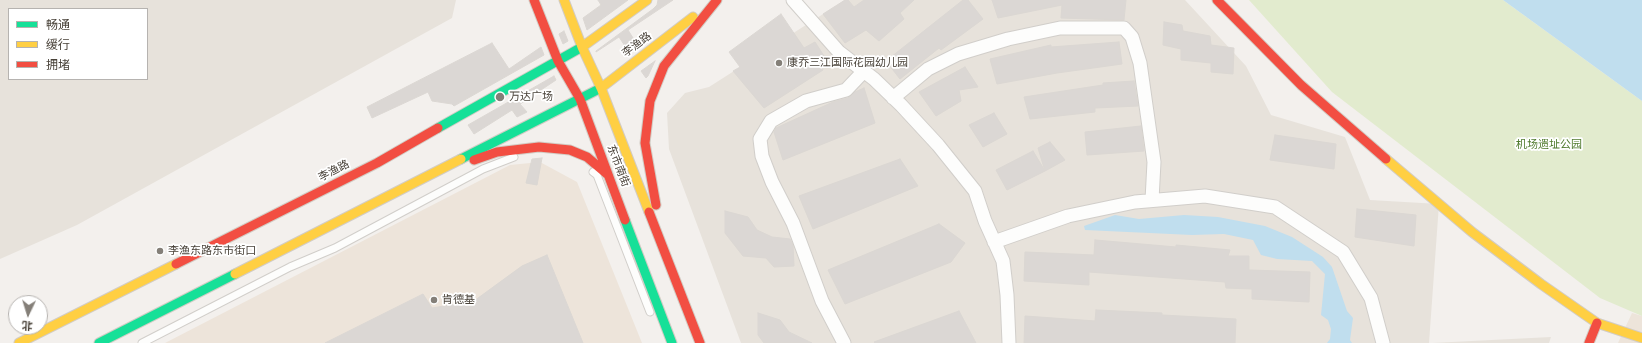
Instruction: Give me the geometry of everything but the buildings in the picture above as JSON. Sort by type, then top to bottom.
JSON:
[{"type":"main road","name":"东市南街","points":[[534,0],[558,61],[580,99],[672,343]]},
{"type":"main road","name":"东市南街","points":[[564,0],[582,47],[601,88],[700,343]]},
{"type":"main road","name":"李渔路","points":[[19,343],[377,163],[582,47],[647,0]]},
{"type":"main road","name":"李渔路","points":[[100,343],[601,88],[716,0]]},
{"type":"main road","points":[[669,265],[651,185],[645,142],[650,101],[664,66],[716,0]]},
{"type":"main road","points":[[1217,0],[1301,85],[1472,232],[1541,284],[1597,323],[1642,338]]},
{"type":"main road","points":[[440,170],[497,152],[539,147],[570,150],[587,157],[608,175]]},
{"type":"main road","points":[[1589,343],[1597,323]]},
{"type":"street","points":[[793,0],[840,52],[864,71],[893,98],[938,145],[975,191],[985,221],[1003,261],[1007,294],[1009,343]]},
{"type":"street","points":[[893,98],[928,69],[958,54],[1008,39],[1060,28],[1124,28],[1132,37],[1140,63],[1154,162],[1152,200]]},
{"type":"street","points":[[844,343],[822,301],[794,223],[772,182],[762,156],[760,139],[771,121],[806,101],[846,90],[864,71]]},
{"type":"street","points":[[994,242],[1068,216],[1135,202],[1205,196],[1275,207],[1343,252],[1371,298],[1383,343]]},
{"type":"lane","points":[[142,343],[290,267],[336,248],[483,169],[517,156],[554,154],[575,159],[596,175],[654,321]]},
{"type":"shaded area","points":[[0,0],[456,0],[452,18],[77,225],[0,259]]},
{"type":"shaded area","points":[[845,0],[1185,0],[1246,66],[1271,115],[1345,137],[1370,200],[1439,204],[1429,343],[741,343],[669,149],[667,113],[685,93],[709,87]]},
{"type":"shaded area","points":[[540,162],[577,182],[642,343],[165,343],[510,165]]},
{"type":"shaded area","points":[[1632,313],[1642,316],[1642,343],[1618,343]]},
{"type":"shaded area","points":[[1551,337],[1549,343],[1432,343]]},
{"type":"green space","name":"机场遗址公园","points":[[1249,0],[1503,0],[1642,101],[1642,316],[1600,298],[1332,92]]},
{"type":"water","points":[[1503,0],[1642,0],[1642,101]]},
{"type":"water","points":[[1115,215],[1139,219],[1184,215],[1218,217],[1265,226],[1292,237],[1323,257],[1332,267],[1347,311],[1353,318],[1350,340],[1352,343],[1327,343],[1330,339],[1331,329],[1328,320],[1321,315],[1325,274],[1312,261],[1277,259],[1261,255],[1253,240],[1224,234],[1192,235],[1085,230],[1084,226]]},
{"type":"traffic: fast","points":[[438,128],[582,47]]},
{"type":"traffic: fast","points":[[461,159],[601,88]]},
{"type":"traffic: fast","points":[[625,220],[672,343]]},
{"type":"traffic: fast","points":[[99,343],[235,274]]},
{"type":"traffic: slow","points":[[564,0],[582,47],[601,88],[649,212]]},
{"type":"traffic: slow","points":[[582,47],[647,0]]},
{"type":"traffic: slow","points":[[601,88],[693,17]]},
{"type":"traffic: slow","points":[[235,274],[461,159]]},
{"type":"traffic: slow","points":[[1386,159],[1472,232],[1541,284],[1597,323],[1642,338]]},
{"type":"traffic: slow","points":[[19,343],[176,264]]},
{"type":"traffic: jam","points":[[534,0],[558,61],[580,99],[625,220]]},
{"type":"traffic: jam","points":[[656,205],[645,143],[650,101],[664,66],[717,0]]},
{"type":"traffic: jam","points":[[1217,0],[1301,85],[1386,159]]},
{"type":"traffic: jam","points":[[176,264],[377,163],[438,128]]},
{"type":"traffic: jam","points":[[474,160],[497,152],[539,147],[570,150],[587,157],[607,174]]},
{"type":"traffic: jam","points":[[649,212],[700,343]]},
{"type":"traffic: jam","points":[[1589,343],[1597,323]]},
{"type":"place","name":"康乔三江国际花园幼儿园","points":[[779,63]]},
{"type":"place","name":"万达广场","points":[[500,97]]},
{"type":"place","name":"李渔东路东市街口","points":[[160,251]]},
{"type":"place","name":"肯德基","points":[[434,300]]}]
